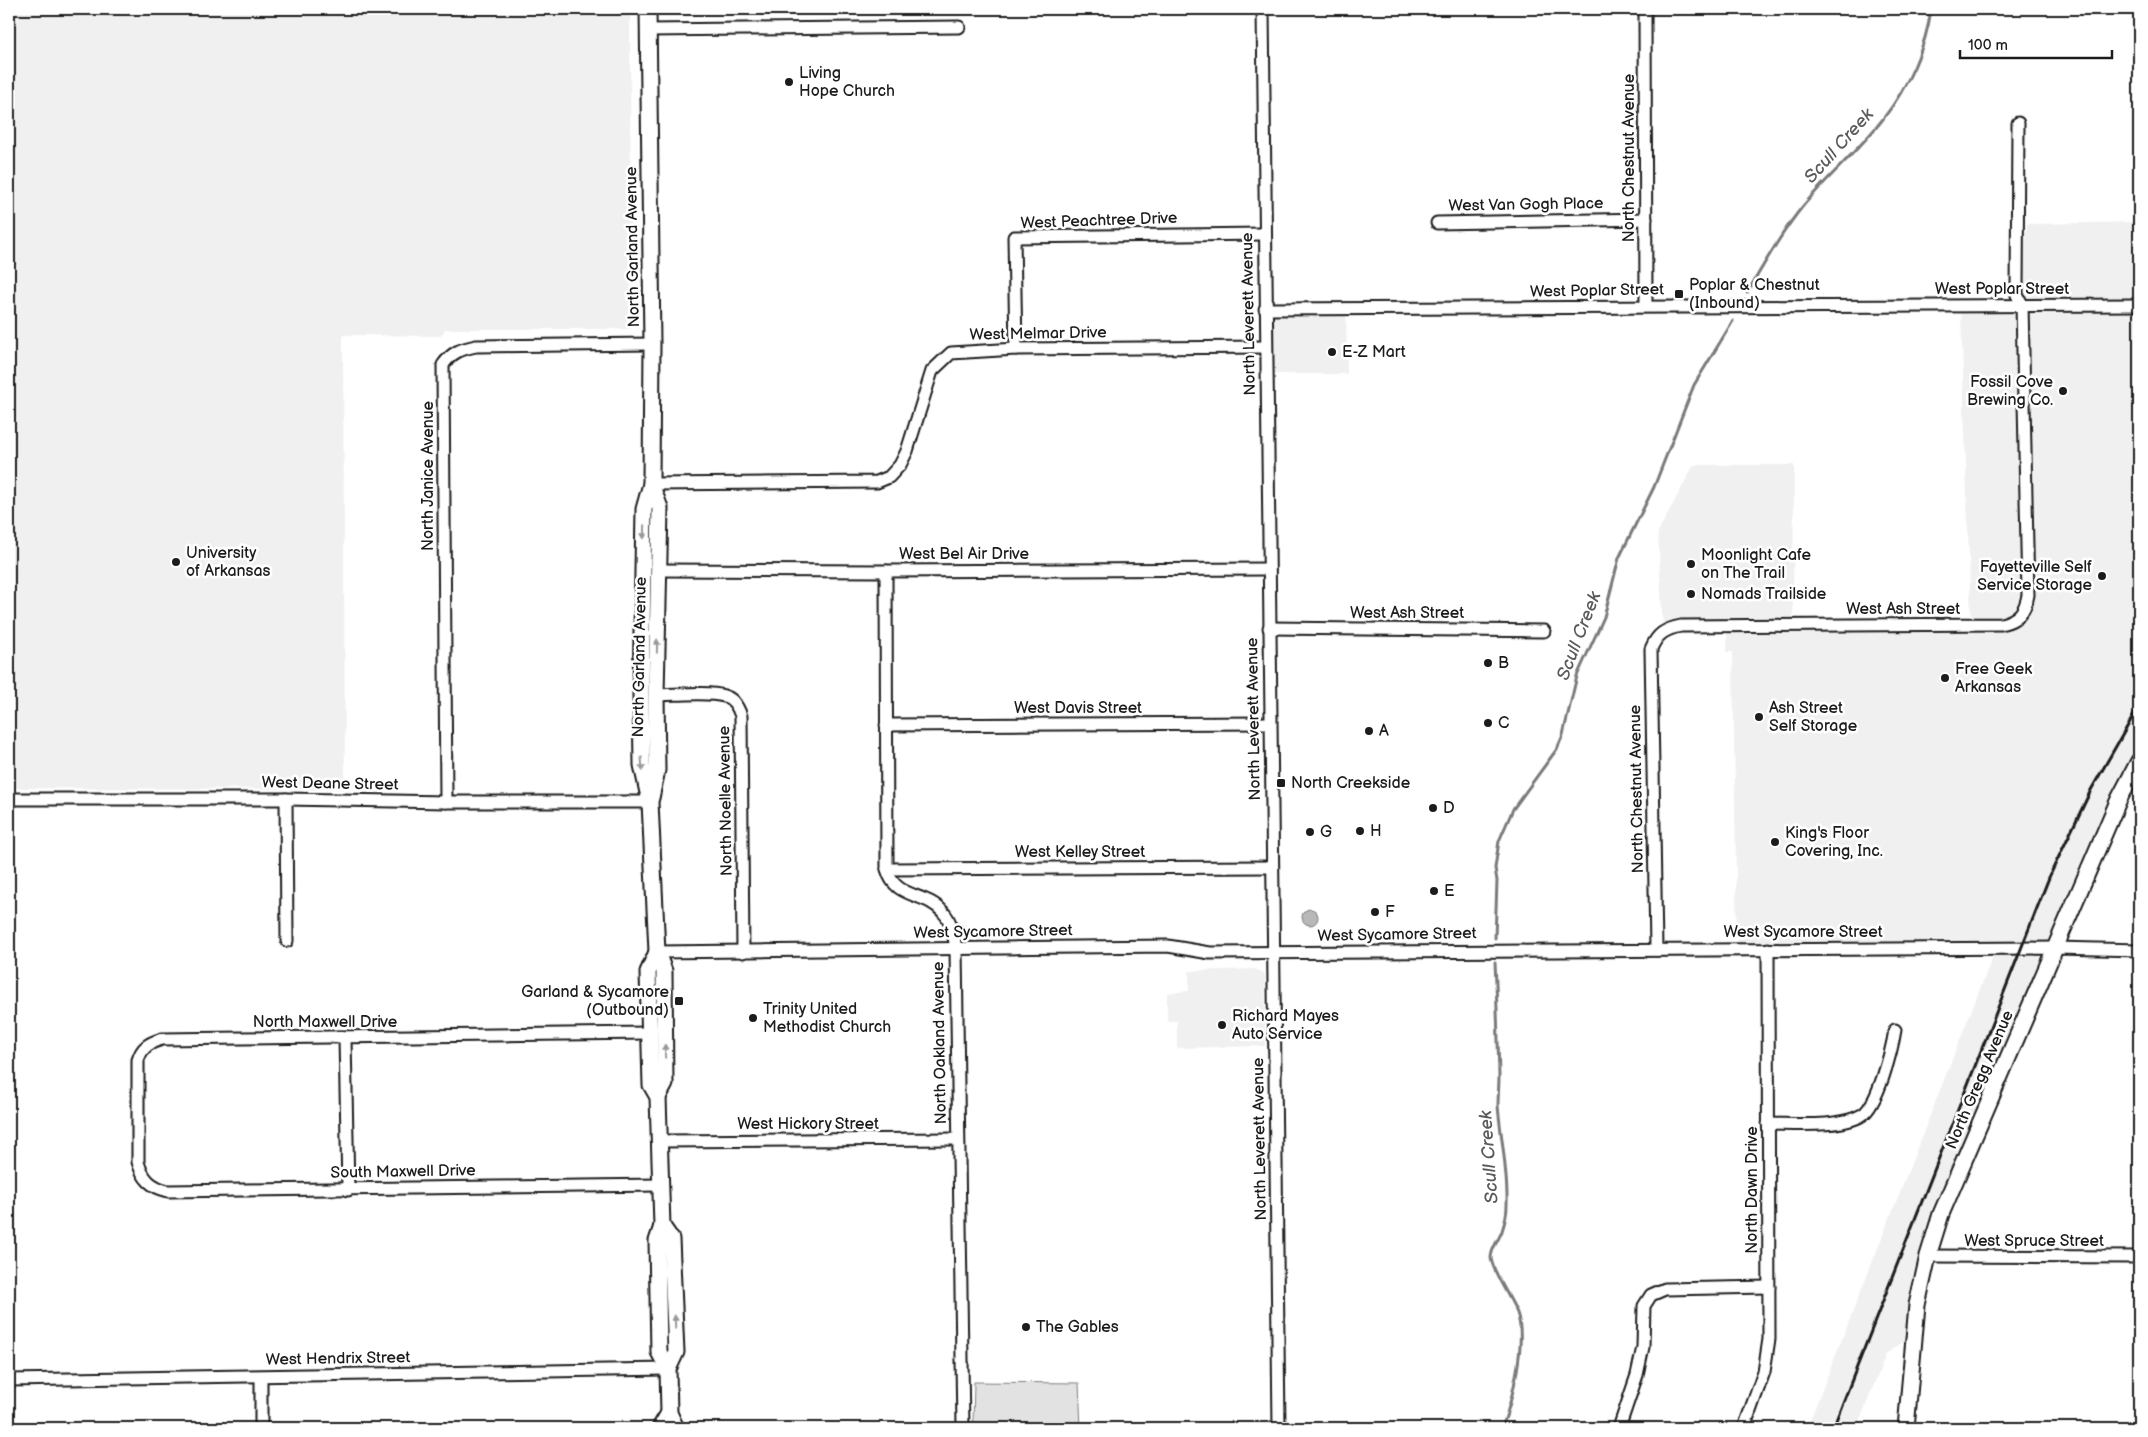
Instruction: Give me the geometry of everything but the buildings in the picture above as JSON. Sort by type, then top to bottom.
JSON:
[{"type":"main road","name":"North Garland Avenue","points":[[648,9],[652,344],[651,484],[644,509],[641,693],[642,770],[650,802],[656,952],[664,972],[666,1084],[658,1097]]},
{"type":"main road","name":"North Garland Avenue","points":[[650,802],[657,770],[656,695],[660,508],[651,484]]},
{"type":"main road","name":"North Gregg Avenue","points":[[1906,1428],[1913,1335],[1928,1256],[1941,1214],[2119,799],[2139,761]]},
{"type":"main road","name":"North Garland Avenue","points":[[656,952],[648,972],[651,1085],[658,1097],[661,1184],[662,1226],[657,1241],[660,1352],[668,1369],[669,1413],[676,1428]]},
{"type":"main road","points":[[660,1428],[669,1413]]},
{"type":"street","name":"North Leverett Avenue","points":[[1263,9],[1264,234],[1279,1428]]},
{"type":"street","name":"North Chestnut Avenue","points":[[1645,9],[1646,306]]},
{"type":"street","points":[[648,30],[959,27]]},
{"type":"street","points":[[2018,123],[2017,295],[2022,304]]},
{"type":"street","name":"West Van Gogh Place","points":[[1437,223],[1646,219]]},
{"type":"street","name":"West Peachtree Drive","points":[[1016,349],[1014,238],[1264,234]]},
{"type":"street","name":"West Poplar Street","points":[[1265,309],[2022,304],[2139,305]]},
{"type":"street","name":"West Ash Street","points":[[1663,631],[1681,626],[2001,624],[2012,621],[2021,615],[2026,606],[2028,595],[2022,304]]},
{"type":"street","name":"North Janice Avenue","points":[[446,802],[443,365],[450,355],[462,348],[476,346],[652,344]]},
{"type":"street","name":"West Melmar Drive","points":[[651,484],[876,482],[889,477],[900,466],[907,451],[932,371],[951,353],[1016,349],[1266,347]]},
{"type":"street","name":"West Bel Air Drive","points":[[659,570],[1269,569]]},
{"type":"street","points":[[886,571],[887,869]]},
{"type":"street","name":"West Ash Street","points":[[1270,628],[1544,631]]},
{"type":"street","name":"North Chestnut Avenue","points":[[1656,949],[1651,649],[1655,639],[1663,631]]},
{"type":"street","name":"North Noelle Avenue","points":[[656,695],[724,696],[730,699],[739,710],[741,716],[743,952]]},
{"type":"street","name":"West Davis Street","points":[[886,725],[1270,723]]},
{"type":"street","name":"West Deane Street","points":[[9,799],[650,802]]},
{"type":"street","points":[[286,799],[287,941]]},
{"type":"street","name":"West Kelley Street","points":[[887,869],[1272,867]]},
{"type":"street","name":"North Oakland Avenue","points":[[887,869],[890,878],[898,889],[932,902],[945,913],[953,932],[956,948],[957,1139],[963,1428]]},
{"type":"street","name":"West Sycamore Street","points":[[656,952],[1168,946],[1210,953],[1656,949],[2056,948],[2139,950]]},
{"type":"street","name":"North Dawn Drive","points":[[1744,1428],[1764,1372],[1769,1339],[1768,949]]},
{"type":"street","points":[[1768,1124],[1827,1123],[1851,1120],[1864,1114],[1872,1104],[1891,1052],[1895,1030]]},
{"type":"street","name":"North Maxwell Drive","points":[[148,1182],[141,1173],[138,1162],[136,1073],[141,1051],[150,1042],[162,1039],[650,1033]]},
{"type":"street","points":[[345,1038],[348,1190]]},
{"type":"street","name":"West Hickory Street","points":[[659,1141],[957,1139]]},
{"type":"street","name":"South Maxwell Drive","points":[[148,1182],[168,1191],[348,1190],[661,1184]]},
{"type":"street","name":"West Spruce Street","points":[[1928,1256],[2139,1257]]},
{"type":"street","points":[[1619,1428],[1637,1375],[1643,1347],[1644,1306],[1651,1296],[1665,1289],[1769,1287]]},
{"type":"street","name":"West Hendrix Street","points":[[9,1380],[668,1369]]},
{"type":"street","points":[[261,1377],[261,1428]]},
{"type":"shaded area","name":"University of Arkansas","points":[[9,9],[630,9],[631,329],[445,329],[441,336],[343,335],[345,789],[9,788]]},
{"type":"shaded area","points":[[2139,222],[2139,761],[1941,1214],[1913,1335],[1886,1354],[1857,1428],[1807,1428],[1996,948],[1737,949],[1733,652],[1727,652],[1727,626],[1663,631],[1658,532],[1694,465],[1794,465],[1793,626],[2001,624],[2020,615],[1971,619],[1961,312],[2017,310],[2027,224]]},
{"type":"shaded area","points":[[1346,308],[1347,374],[1266,374],[1265,309]]},
{"type":"shaded area","points":[[1307,909],[1313,909],[1318,914],[1316,923],[1307,925],[1302,920],[1302,914]]},
{"type":"shaded area","points":[[1255,969],[1264,973],[1265,976],[1265,1046],[1177,1048],[1177,1021],[1167,1021],[1167,993],[1189,991],[1189,971]]},
{"type":"shaded area","points":[[974,1382],[1079,1383],[1081,1428],[973,1428]]},
{"type":"waterway","name":"Scull Creek","points":[[1747,293],[1795,216],[1874,130],[1892,107],[1920,53],[1931,9]]},
{"type":"waterway","name":"Scull Creek","points":[[1495,938],[1497,881],[1495,868],[1499,841],[1513,809],[1557,749],[1563,735],[1577,676],[1604,617],[1619,558],[1654,487],[1694,385],[1733,321]]},
{"type":"waterway","name":"Scull Creek","points":[[1495,962],[1499,1076],[1498,1106],[1507,1205],[1503,1228],[1492,1251],[1491,1258],[1495,1270],[1517,1313],[1520,1325],[1517,1370],[1502,1428]]},
{"type":"railway","points":[[1833,1428],[2050,875],[2091,790],[2139,706]]},
{"type":"place","name":"Living Hope Church","points":[[789,82]]},
{"type":"place","name":"Poplar & Chestnut (Inbound)","points":[[1679,294]]},
{"type":"place","name":"E-Z Mart","points":[[1332,352]]},
{"type":"place","name":"Fossil Cove Brewing Co.","points":[[2063,391]]},
{"type":"place","name":"University of Arkansas","points":[[176,562]]},
{"type":"place","name":"Moonlight Cafe on The Trail","points":[[1691,564]]},
{"type":"place","name":"Fayetteville Self Service Storage","points":[[2102,576]]},
{"type":"place","name":"Nomads Trailside","points":[[1691,594]]},
{"type":"place","name":"B","points":[[1488,663]]},
{"type":"place","name":"Free Geek Arkansas","points":[[1945,678]]},
{"type":"place","name":"Ash Street Self Storage","points":[[1759,717]]},
{"type":"place","name":"C","points":[[1488,723]]},
{"type":"place","name":"A","points":[[1369,731]]},
{"type":"place","name":"North Creekside","points":[[1281,783]]},
{"type":"place","name":"D","points":[[1433,808]]},
{"type":"place","name":"H","points":[[1360,831]]},
{"type":"place","name":"G","points":[[1310,832]]},
{"type":"place","name":"King's Floor Covering, Inc.","points":[[1775,842]]},
{"type":"place","name":"E","points":[[1434,891]]},
{"type":"place","name":"F","points":[[1375,912]]},
{"type":"place","name":"Garland & Sycamore (Outbound)","points":[[679,1001]]},
{"type":"place","name":"Trinity United Methodist Church","points":[[753,1018]]},
{"type":"place","name":"Richard Mayes Auto Service","points":[[1222,1025]]},
{"type":"place","name":"The Gables","points":[[1026,1327]]}]
